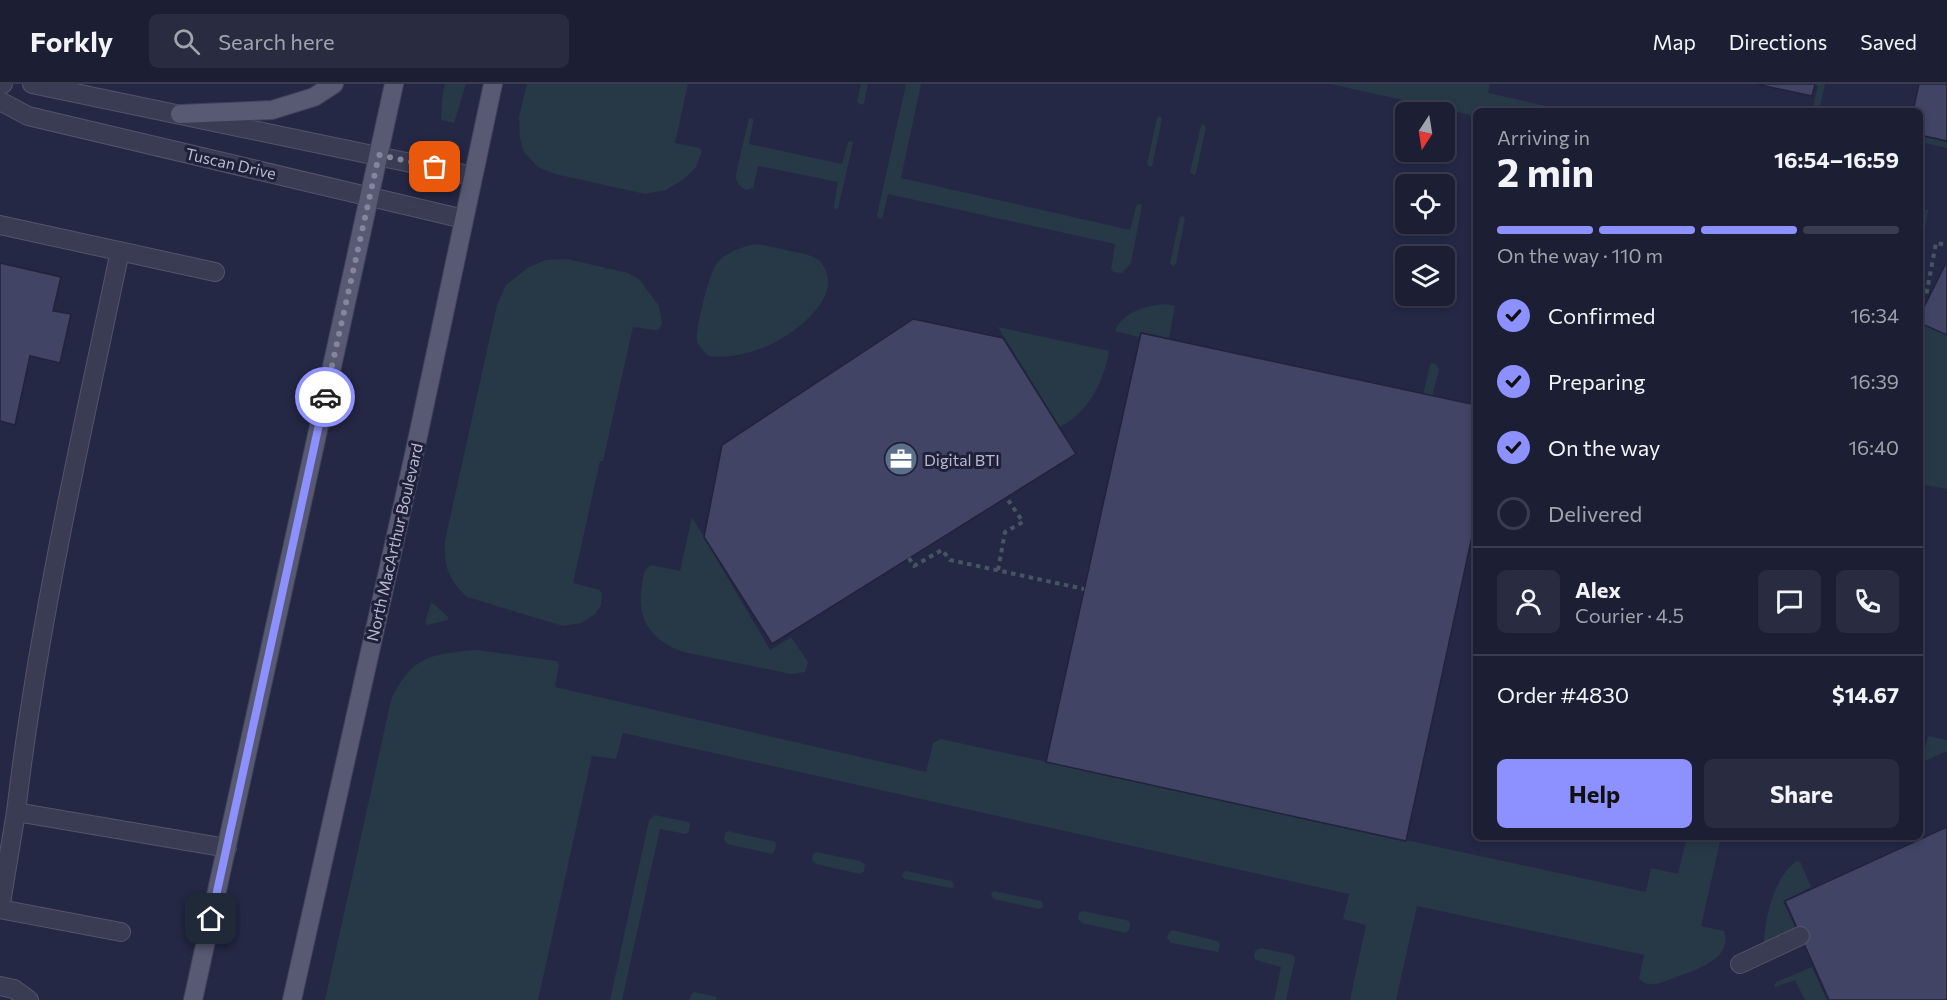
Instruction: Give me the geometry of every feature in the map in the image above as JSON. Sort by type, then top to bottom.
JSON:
[{"type":"main road","points":[[180,114],[272,110],[314,97],[334,84]]},
{"type":"main road","points":[[193,1000],[394,84]]},
{"type":"main road","name":"North MacArthur Boulevard","points":[[292,1000],[412,466],[493,84]]},
{"type":"street","points":[[32,84],[473,176]]},
{"type":"street","name":"Tuscan Drive","points":[[0,101],[28,116],[464,219]]},
{"type":"street","points":[[0,225],[215,272]]},
{"type":"street","points":[[120,251],[43,623],[0,909],[121,932]]},
{"type":"street","points":[[16,812],[227,848]]},
{"type":"street","points":[[1740,964],[1800,936]]},
{"type":"street","points":[[0,986],[14,989],[29,1000]]},
{"type":"path","points":[[1923,295],[1926,296],[1936,243],[1947,245]]},
{"type":"path","points":[[998,570],[1005,532],[1023,522],[1006,497]]},
{"type":"path","points":[[909,558],[914,566],[942,550],[950,560],[1084,589]]},
{"type":"shaded area","points":[[445,84],[466,84],[454,123],[441,120]]},
{"type":"shaded area","points":[[527,84],[688,84],[675,143],[700,148],[702,151],[696,167],[684,179],[666,190],[645,194],[555,174],[538,167],[524,152],[520,139],[519,117]]},
{"type":"shaded area","points":[[861,84],[868,84],[862,105],[857,102]]},
{"type":"shaded area","points":[[906,84],[921,84],[901,178],[1130,230],[1136,207],[1138,204],[1142,205],[1131,263],[1122,273],[1111,270],[1115,244],[888,194],[883,216],[881,219],[878,218]]},
{"type":"shaded area","points":[[1330,84],[1490,84],[1488,93],[1555,108],[1473,108],[1473,115],[1455,111],[1455,102],[1412,102]]},
{"type":"shaded area","points":[[1815,84],[1825,84],[1820,108],[1813,108],[1818,86]]},
{"type":"shaded area","points":[[1160,116],[1162,119],[1150,167],[1147,164],[1157,118]]},
{"type":"shaded area","points":[[749,118],[753,119],[753,122],[749,144],[842,164],[848,142],[852,141],[838,209],[834,206],[838,182],[758,166],[753,188],[746,190],[739,185],[736,174]]},
{"type":"shaded area","points":[[1203,124],[1206,127],[1194,175],[1190,172]]},
{"type":"shaded area","points":[[1923,137],[1947,142],[1947,148],[1923,143]]},
{"type":"shaded area","points":[[1923,209],[1928,210],[1923,236]]},
{"type":"shaded area","points":[[1180,217],[1185,218],[1176,264],[1173,266],[1170,263]]},
{"type":"shaded area","points":[[754,244],[804,254],[818,260],[825,269],[828,280],[827,291],[822,302],[805,321],[776,342],[743,354],[709,356],[699,345],[697,335],[710,278],[721,259],[729,253]]},
{"type":"shaded area","points":[[567,259],[628,273],[640,280],[659,306],[662,324],[659,329],[654,330],[633,327],[573,583],[600,590],[601,605],[595,614],[581,623],[563,626],[467,597],[448,572],[445,541],[497,305],[506,285],[529,267],[546,260]]},
{"type":"shaded area","points":[[1164,304],[1175,306],[1169,338],[1141,332],[1139,337],[1115,331],[1123,319],[1135,311]]},
{"type":"shaded area","points":[[1923,324],[1947,335],[1947,489],[1923,485]]},
{"type":"shaded area","points":[[998,327],[1109,351],[1094,395],[1070,421],[1060,427]]},
{"type":"shaded area","points":[[1432,363],[1437,365],[1439,370],[1432,397],[1423,395]]},
{"type":"shaded area","points":[[692,517],[770,650],[791,637],[808,662],[805,672],[791,674],[684,652],[663,642],[649,628],[642,609],[644,574],[651,565],[680,571]]},
{"type":"shaded area","points":[[431,603],[448,617],[448,620],[427,625],[425,622]]},
{"type":"shaded area","points":[[477,650],[557,661],[559,665],[555,687],[926,772],[933,743],[941,739],[1646,892],[1651,868],[1678,874],[1686,840],[1720,840],[1701,926],[1724,931],[1725,940],[1719,955],[1704,966],[1662,982],[1648,984],[1639,978],[1644,955],[1417,906],[1396,1000],[1350,1000],[1366,925],[1343,919],[1349,894],[623,733],[616,759],[592,756],[538,1000],[325,1000],[391,700],[399,685],[416,665],[448,653]]},
{"type":"shaded area","points":[[1928,736],[1947,740],[1947,751],[1923,762],[1923,748],[1925,748]]},
{"type":"shaded area","points":[[655,815],[688,822],[689,831],[686,834],[660,829],[622,1000],[610,1000],[649,820]]},
{"type":"shaded area","points":[[728,831],[772,841],[776,843],[775,850],[772,854],[727,844],[724,839]]},
{"type":"shaded area","points":[[816,852],[860,861],[865,864],[864,871],[860,874],[816,864],[812,860]]},
{"type":"shaded area","points":[[1795,862],[1801,863],[1811,887],[1783,901],[1799,936],[1763,947],[1768,913],[1775,890],[1787,870]]},
{"type":"shaded area","points":[[906,871],[952,881],[954,887],[905,879],[902,876]]},
{"type":"shaded area","points":[[993,891],[1042,901],[1043,907],[1039,909],[994,899],[991,896]]},
{"type":"shaded area","points":[[1082,911],[1126,920],[1130,922],[1129,930],[1126,933],[1082,923],[1078,919]]},
{"type":"shaded area","points":[[1172,930],[1218,941],[1220,944],[1218,952],[1171,943],[1167,938]]},
{"type":"shaded area","points":[[1261,948],[1293,955],[1295,958],[1286,1000],[1274,1000],[1281,967],[1256,960],[1255,951]]},
{"type":"shaded area","points":[[1812,967],[1827,1000],[1805,1000],[1795,980],[1774,986],[1776,982]]},
{"type":"shaded area","points":[[694,992],[717,997],[716,1000],[689,1000]]},
{"type":"building","points":[[1756,84],[1815,84],[1812,96]]},
{"type":"building","points":[[1919,84],[1947,84],[1947,141],[1923,136],[1923,108],[1914,108]]},
{"type":"building","points":[[1947,261],[1947,335],[1923,324],[1923,309]]},
{"type":"building","points":[[0,263],[61,277],[53,311],[71,314],[60,363],[30,356],[15,425],[0,421]]},
{"type":"building","points":[[913,319],[1003,338],[1076,454],[772,644],[704,537],[722,445]]},
{"type":"building","points":[[1141,333],[1473,404],[1473,532],[1406,841],[1046,762]]},
{"type":"building","points":[[1947,827],[1947,1000],[1829,1000],[1785,901],[1919,840],[1923,840]]},
{"type":"way so far","points":[[325,397],[379,155],[435,167]]},
{"type":"place","name":"Digital BTI","points":[[901,459]]},
{"type":"route","points":[[211,919],[325,397]]}]
